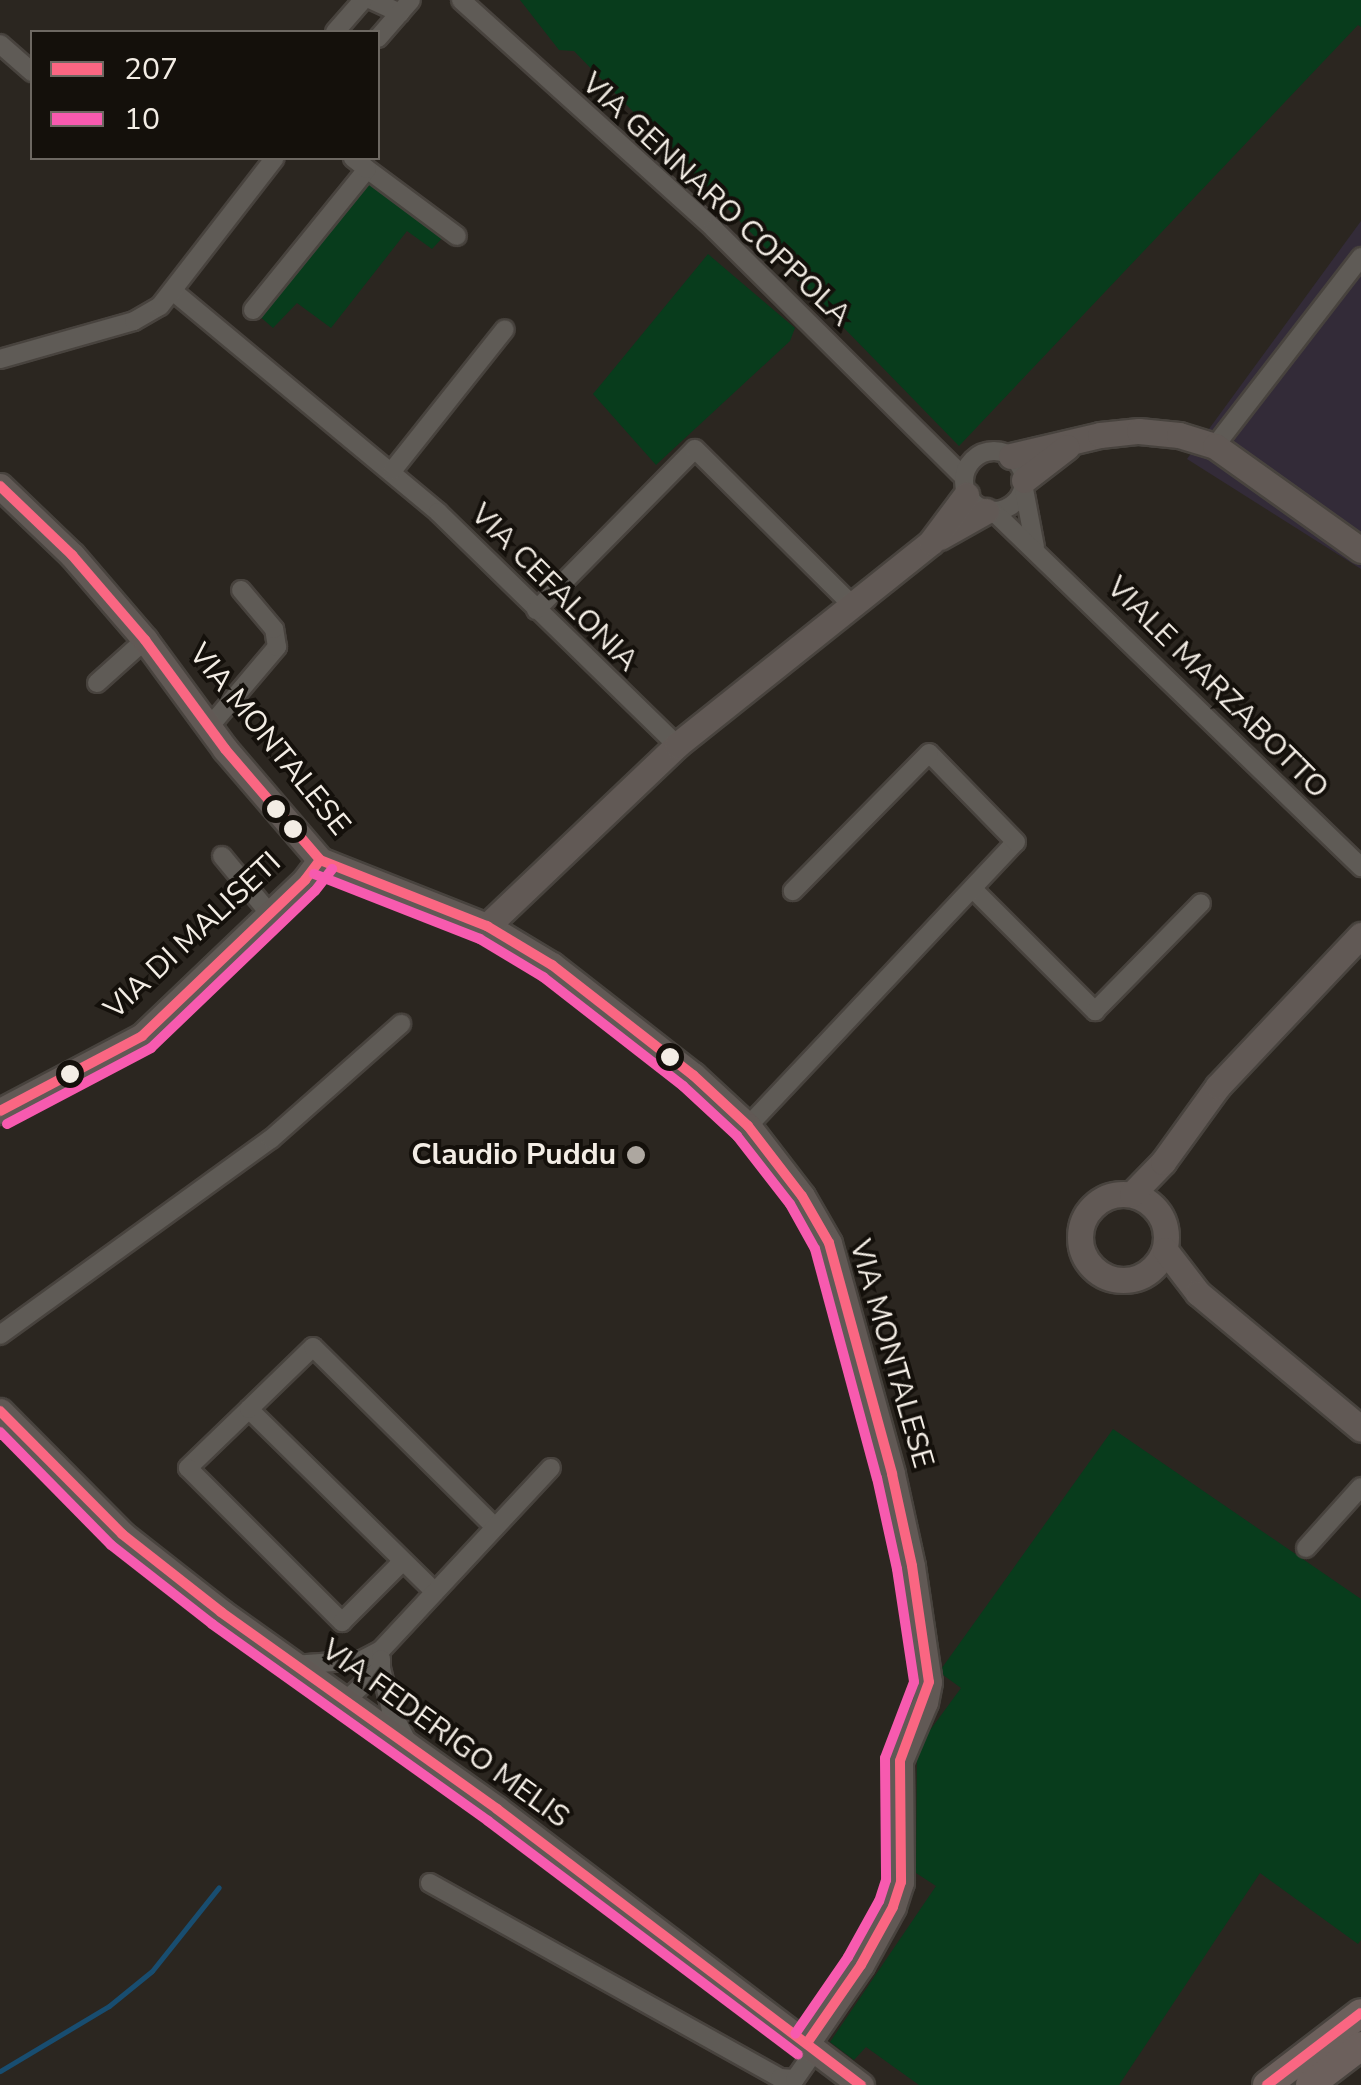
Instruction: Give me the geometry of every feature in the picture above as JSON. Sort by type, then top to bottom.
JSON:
[{"type":"main road","points":[[1266,2085],[1361,2013]]},
{"type":"main road","points":[[1310,2085],[1361,2046]]},
{"type":"street","points":[[337,30],[363,0]]},
{"type":"street","points":[[372,0],[405,6],[380,36]]},
{"type":"street","name":"VIA GENNARO COPPOLA","points":[[461,0],[714,229],[976,491]]},
{"type":"street","points":[[0,44],[30,70]]},
{"type":"street","points":[[0,359],[134,320],[174,292],[273,160]]},
{"type":"street","points":[[253,310],[360,163],[457,236]]},
{"type":"street","points":[[1216,446],[1361,257]]},
{"type":"street","name":"VIA CEFALONIA","points":[[174,292],[392,472],[677,745]]},
{"type":"street","points":[[392,472],[505,328]]},
{"type":"street","points":[[487,926],[677,745],[854,608],[931,542],[976,491],[988,451],[1011,456],[1139,431],[1180,435],[1216,446],[1357,539]]},
{"type":"street","points":[[976,491],[1016,502],[1024,484],[1075,441]]},
{"type":"street","points":[[536,610],[695,449],[854,608]]},
{"type":"street","points":[[1011,456],[1024,484],[1035,548]]},
{"type":"street","name":"VIA MONTALESE","points":[[0,486],[72,555],[145,640],[320,860],[487,926],[552,965],[693,1075],[748,1126],[811,1211],[829,1243],[912,1566],[928,1682],[925,1702],[900,1760],[901,1882],[893,1907],[812,2046]]},
{"type":"street","name":"VIALE MARZABOTTO","points":[[976,491],[1355,862]]},
{"type":"street","points":[[210,726],[277,647],[274,629],[241,590]]},
{"type":"street","points":[[97,683],[145,640]]},
{"type":"street","points":[[748,1126],[1016,842],[928,753],[793,891]]},
{"type":"street","points":[[222,856],[270,914]]},
{"type":"street","name":"VIA DI MALISETI","points":[[0,1111],[142,1036],[270,914],[320,860]]},
{"type":"street","points":[[974,889],[1095,1011],[1201,903]]},
{"type":"street","points":[[1163,1162],[1156,1209],[1167,1236],[1165,1250],[1148,1273],[1134,1279],[1106,1276],[1093,1269],[1080,1244],[1084,1217],[1104,1198],[1132,1194],[1163,1162],[1218,1086],[1361,935]]},
{"type":"street","points":[[1,1337],[270,1139],[400,1024]]},
{"type":"street","points":[[1132,1194],[1156,1209]]},
{"type":"street","points":[[1165,1250],[1198,1293],[1361,1430]]},
{"type":"street","points":[[1148,1273],[1198,1293]]},
{"type":"street","points":[[402,1560],[342,1622],[188,1468],[313,1346],[496,1527]]},
{"type":"street","name":"VIA FEDERIGO MELIS","points":[[0,1395],[54,1467]]},
{"type":"street","points":[[249,1408],[435,1592]]},
{"type":"street","name":"VIA FEDERIGO MELIS","points":[[0,1411],[122,1534],[293,1665],[812,2046]]},
{"type":"street","points":[[344,1702],[435,1592],[551,1468]]},
{"type":"street","points":[[1306,1548],[1361,1487]]},
{"type":"street","points":[[293,1665],[381,1659]]},
{"type":"street","points":[[381,1659],[391,1710],[409,1747]]},
{"type":"street","points":[[344,1702],[362,1660]]},
{"type":"street","points":[[430,1883],[780,2078],[795,2079],[812,2046],[860,2085]]},
{"type":"shaded area","points":[[1361,221],[1361,569],[1187,459]]},
{"type":"green space","points":[[520,0],[1361,0],[1361,27],[1358,25],[959,446],[574,51],[559,50]]},
{"type":"green space","points":[[367,177],[446,234],[432,249],[407,231],[331,328],[297,303],[273,328],[257,314]]},
{"type":"green space","points":[[708,254],[795,328],[790,341],[656,465],[593,394]]},
{"type":"green space","points":[[1113,1429],[1361,1599],[1361,1940],[1358,1944],[1260,1873],[1119,2085],[919,2085],[866,2047],[854,2060],[830,2042],[936,1886],[916,1873],[917,1748],[961,1688],[939,1672]]},
{"type":"waterway","points":[[0,2071],[109,2006],[152,1971],[219,1887]]},
{"type":"transit line","name":"207","points":[[0,486],[72,555],[145,640],[225,749],[320,860],[487,926],[552,965],[693,1075],[748,1126],[802,1196],[829,1243],[892,1474],[912,1566],[929,1682],[900,1761],[901,1882],[893,1907],[861,1965],[807,2043]]},
{"type":"transit line","name":"207","points":[[0,1111],[142,1036],[305,880],[320,860]]},
{"type":"transit line","name":"10","points":[[7,1124],[151,1048],[315,891],[332,869]]},
{"type":"transit line","name":"10","points":[[314,874],[480,939],[543,977],[683,1086],[737,1136],[790,1204],[815,1249],[877,1478],[897,1569],[914,1682],[885,1758],[886,1880],[879,1901],[848,1957],[795,2034]]},
{"type":"transit line","name":"207","points":[[0,1411],[122,1534],[221,1612],[497,1809],[861,2085]]},
{"type":"transit line","name":"10","points":[[0,1432],[111,1545],[212,1624],[488,1821],[798,2055]]},
{"type":"transit line","name":"207","points":[[1267,2085],[1361,2013]]},
{"type":"place","name":"Claudio Puddu","points":[[636,1155]]}]
